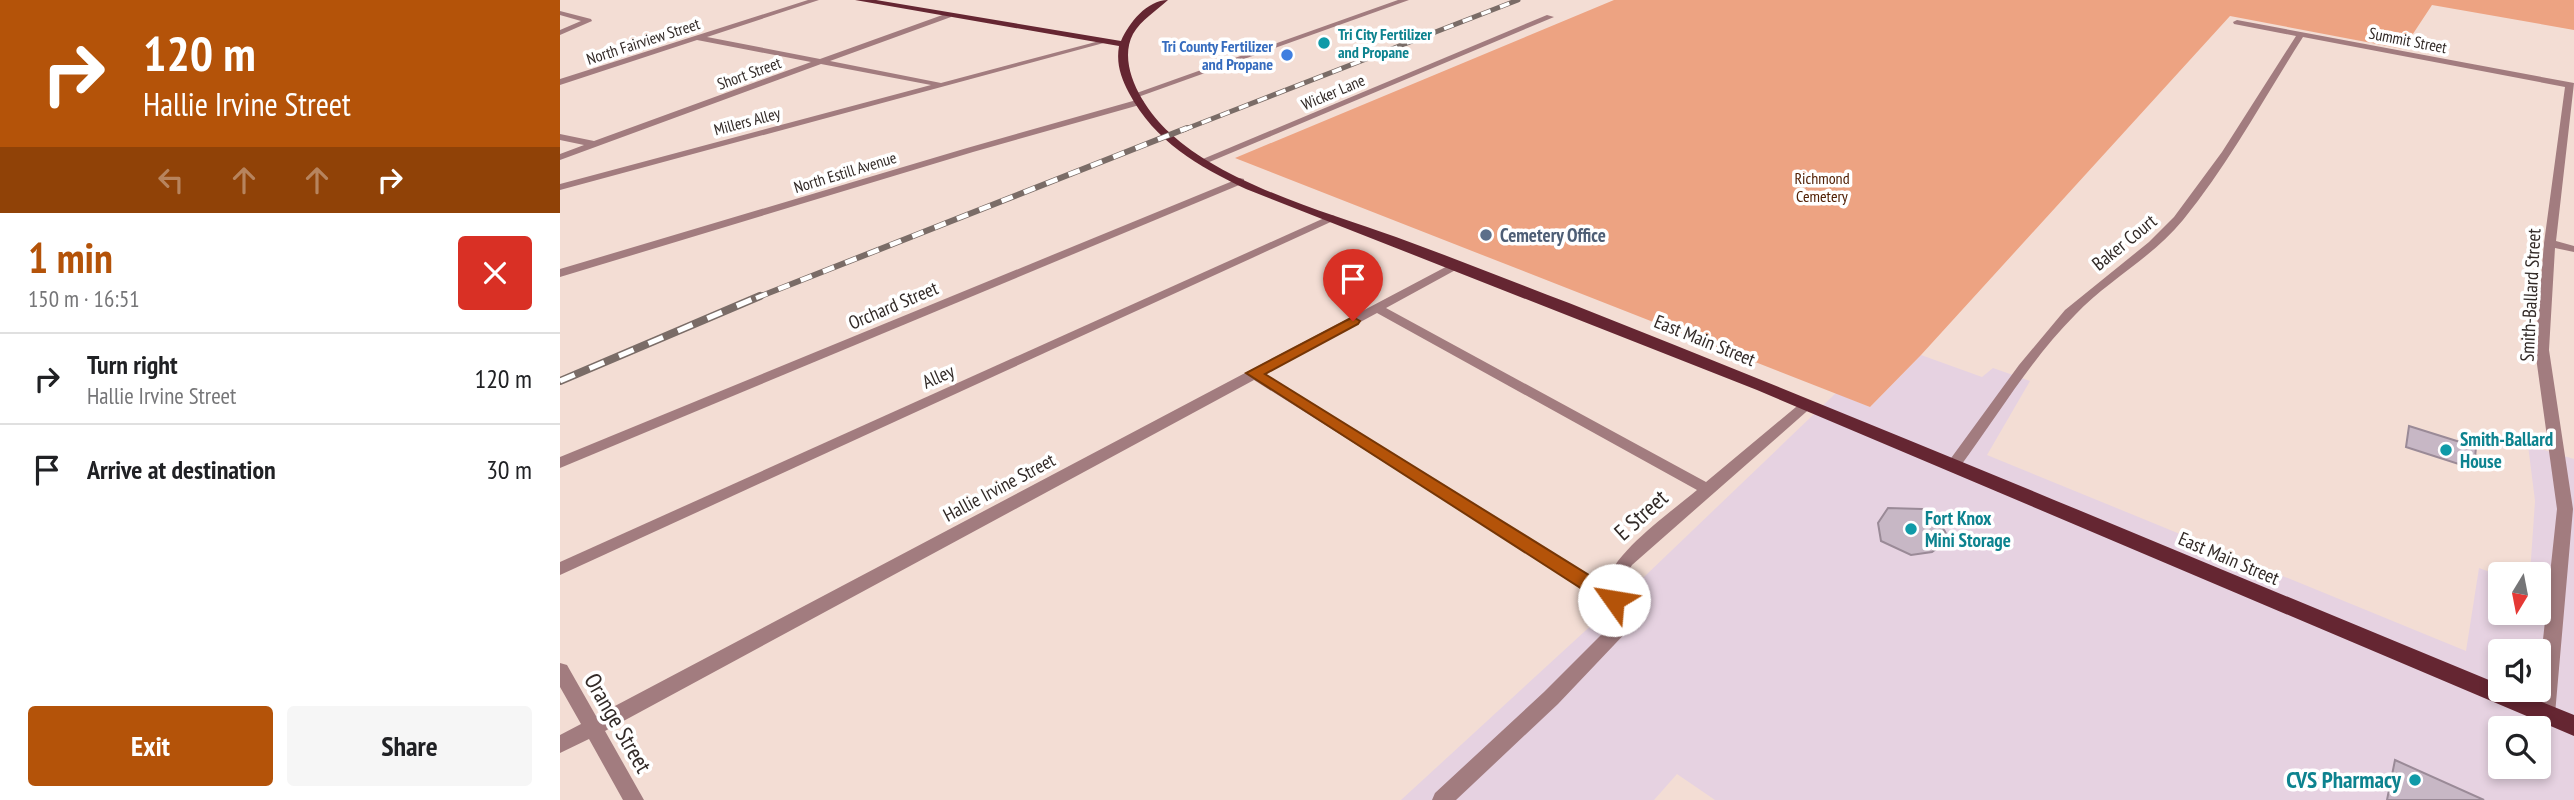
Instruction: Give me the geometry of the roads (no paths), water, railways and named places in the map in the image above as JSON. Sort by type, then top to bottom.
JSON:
[{"type":"main road","points":[[860,0],[1115,42],[1163,0]]},
{"type":"main road","name":"East Main Street","points":[[1115,42],[1122,68],[1138,98],[1166,136],[1203,161],[1240,181],[1807,405],[2574,726]]},
{"type":"street","name":"North Fairview Street","points":[[560,82],[815,0]]},
{"type":"street","name":"North Estill Avenue","points":[[560,273],[1138,98],[1405,0]]},
{"type":"street","points":[[560,13],[587,21],[560,33]]},
{"type":"street","name":"Short Street","points":[[560,156],[948,15]]},
{"type":"street","name":"Wicker Lane","points":[[1203,161],[1550,17]]},
{"type":"street","name":"Summit Street","points":[[2237,22],[2572,86]]},
{"type":"street","name":"Baker Court","points":[[1954,466],[2024,369],[2068,315],[2092,291],[2177,220],[2265,93],[2301,34]]},
{"type":"street","name":"Millers Alley","points":[[696,38],[943,85]]},
{"type":"street","name":"Millers Alley","points":[[560,187],[1115,42]]},
{"type":"street","name":"Smith-Ballard Street","points":[[2545,714],[2565,509],[2542,350],[2550,243],[2572,86]]},
{"type":"street","points":[[560,136],[596,144]]},
{"type":"street","name":"Orchard Street","points":[[560,463],[1240,181]]},
{"type":"street","name":"Alley","points":[[560,569],[1331,218]]},
{"type":"street","points":[[2550,243],[2574,249]]},
{"type":"street","name":"Hallie Irvine Street","points":[[560,745],[1457,265]]},
{"type":"street","points":[[1377,308],[1707,489]]},
{"type":"street","points":[[1254,373],[1614,600]]},
{"type":"street","name":"E Street","points":[[1442,800],[1627,620],[1614,600],[1616,575],[1626,561],[1807,405]]},
{"type":"street","name":"Orange Street","points":[[560,670],[634,800]]},
{"type":"railway","points":[[1183,130],[1518,0]]},
{"type":"railway","points":[[756,298],[1187,128]]},
{"type":"railway","points":[[560,381],[760,296]]},
{"type":"place","name":"Tri City Fertilizer and Propane","points":[[1324,43]]},
{"type":"place","name":"Tri County Fertilizer and Propane","points":[[1287,55]]},
{"type":"place","name":"Cemetery Office","points":[[1486,235]]},
{"type":"place","name":"Smith-Ballard House","points":[[2446,450]]},
{"type":"place","name":"Fort Knox Mini Storage","points":[[1911,529]]},
{"type":"place","name":"CVS Pharmacy","points":[[2415,780]]},
{"type":"park label","name":"Richmond Cemetery","points":[[1822,187]]}]
